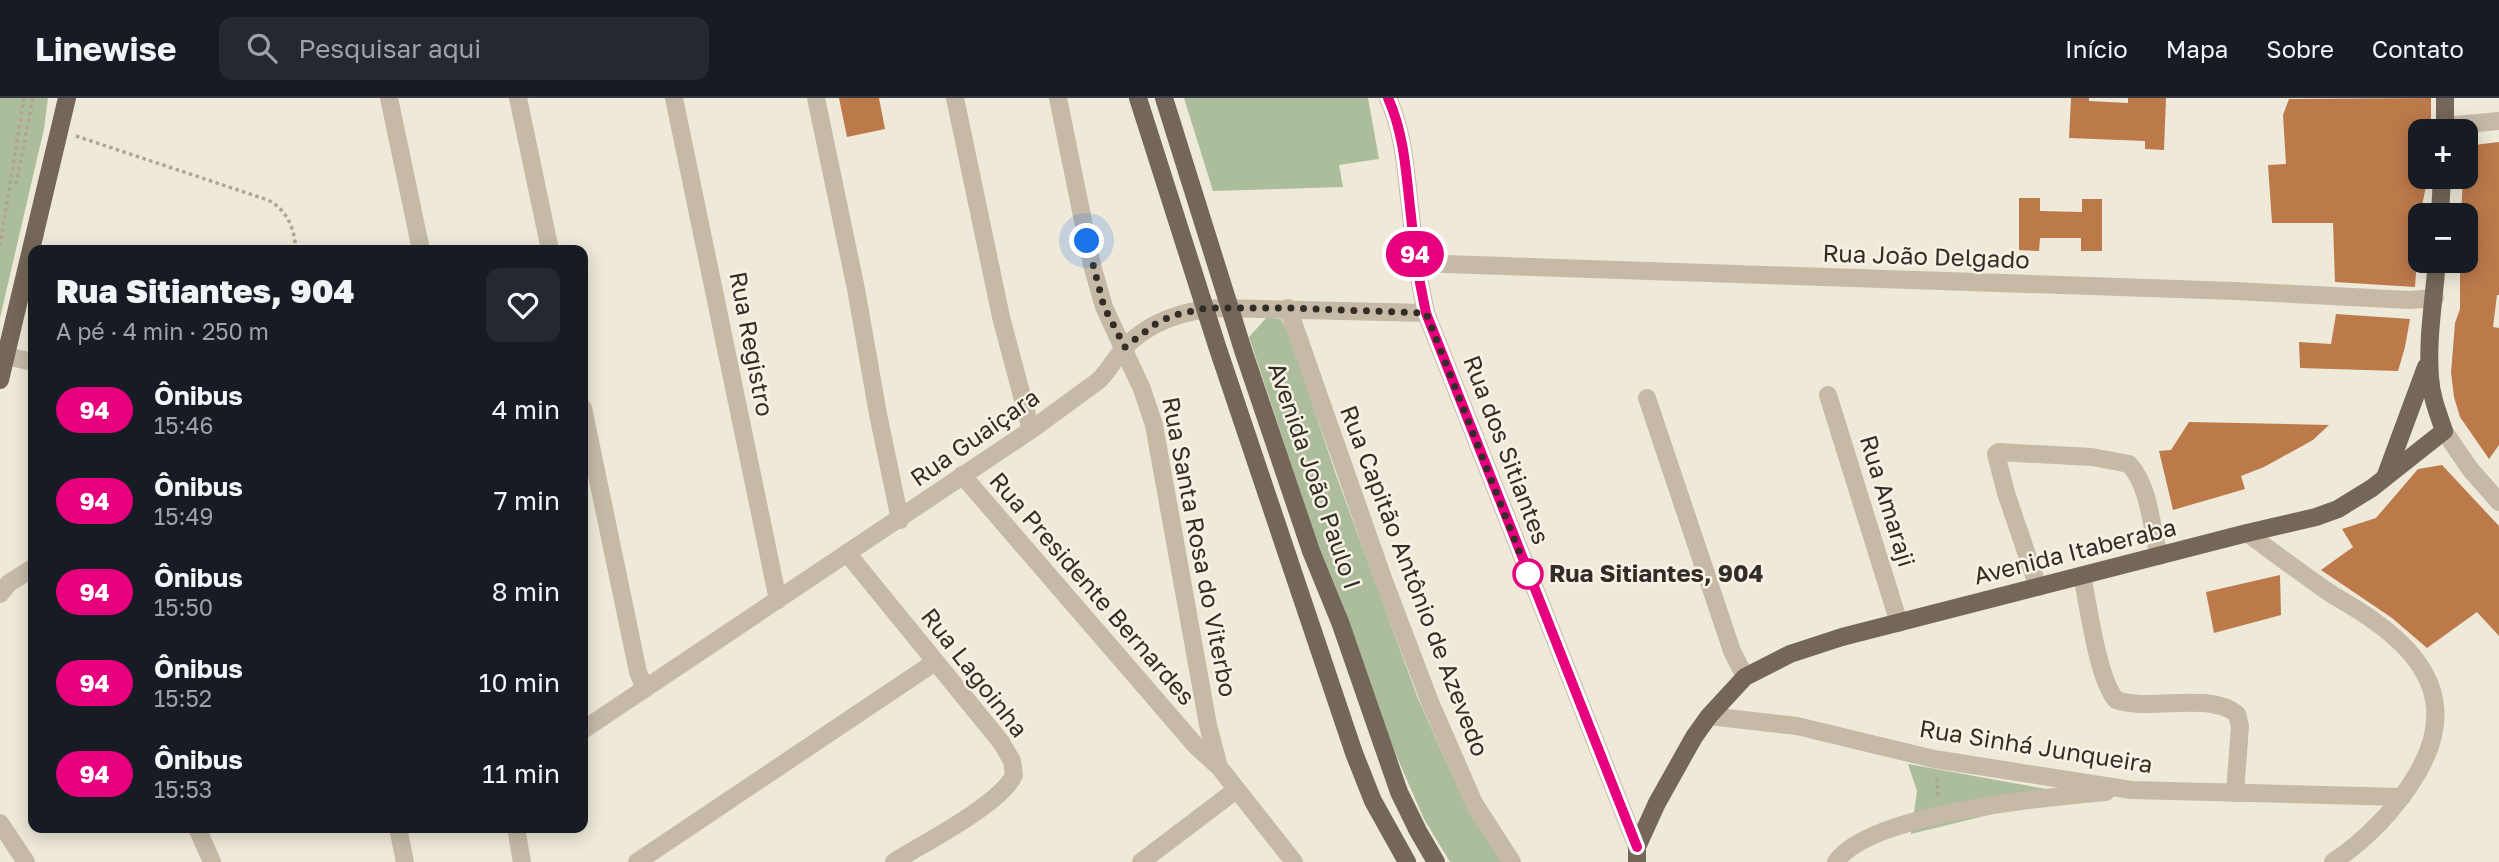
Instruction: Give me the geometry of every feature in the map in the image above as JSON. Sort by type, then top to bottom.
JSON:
[{"type":"main road","points":[[33,245],[67,98]]},
{"type":"main road","name":"Avenida João Paulo I","points":[[1138,98],[1354,753],[1373,801],[1407,862]]},
{"type":"main road","name":"Avenida João Paulo I","points":[[1164,98],[1311,551],[1340,622],[1383,752],[1409,814],[1436,862]]},
{"type":"main road","points":[[2445,98],[2445,119]]},
{"type":"main road","points":[[0,380],[28,264]]},
{"type":"main road","points":[[2436,273],[2430,357],[2434,402],[2444,431]]},
{"type":"main road","points":[[2385,477],[2430,357]]},
{"type":"main road","name":"Avenida Itaberaba","points":[[1637,855],[1657,803],[1694,737],[1709,716],[1745,677],[1768,664],[1816,644],[2316,517],[2337,509],[2385,477],[2444,431]]},
{"type":"street","points":[[389,98],[420,245]]},
{"type":"street","points":[[518,98],[549,245]]},
{"type":"street","name":"Rua Registro","points":[[674,98],[778,600]]},
{"type":"street","points":[[816,98],[900,520]]},
{"type":"street","points":[[955,98],[1000,317],[1031,430]]},
{"type":"street","name":"Rua Santa Rosa do Viterbo","points":[[1058,98],[1092,265],[1104,307],[1125,347],[1154,425],[1208,725],[1219,767]]},
{"type":"street","name":"Rua dos Sitiantes","points":[[1388,98],[1399,125],[1416,263],[1426,313],[1637,855]]},
{"type":"street","points":[[2478,124],[2499,121]]},
{"type":"street","name":"Rua João Delgado","points":[[1416,263],[2112,289],[2235,291],[2410,300],[2435,298]]},
{"type":"street","name":"Rua Guaiçara","points":[[588,727],[1031,430],[1098,381],[1125,347],[1158,322],[1206,308],[1230,307],[1426,313]]},
{"type":"street","name":"Rua Capitão Antônio de Azevedo","points":[[1288,308],[1384,581],[1440,727],[1474,803],[1512,862]]},
{"type":"street","points":[[6,356],[28,361]]},
{"type":"street","name":"Rua Amaraji","points":[[1828,395],[1899,622]]},
{"type":"street","points":[[1647,398],[1732,651],[1745,677]]},
{"type":"street","points":[[2444,431],[2470,469],[2499,502]]},
{"type":"street","points":[[588,432],[638,672],[645,690]]},
{"type":"street","points":[[2038,587],[1997,461],[1998,452],[2092,457],[2129,464],[2144,492],[2159,556]]},
{"type":"street","name":"Rua Presidente Bernardes","points":[[962,475],[1196,746],[1219,767],[1294,862]]},
{"type":"street","points":[[2247,533],[2324,589],[2375,621],[2405,645],[2419,661],[2436,700],[2429,755],[2402,797],[2350,851],[2333,862]]},
{"type":"street","name":"Rua Lagoinha","points":[[848,554],[1001,742],[1012,761],[1014,775],[1001,792],[976,811],[894,862]]},
{"type":"street","points":[[0,594],[9,583],[28,571]]},
{"type":"street","points":[[2082,576],[2103,672],[2116,700],[2151,704],[2208,704],[2225,707],[2237,714],[2240,726],[2235,793]]},
{"type":"street","points":[[636,862],[935,662]]},
{"type":"street","name":"Rua Sinhá Junqueira","points":[[1709,716],[1797,726],[1934,759],[2131,790],[2402,797]]},
{"type":"street","points":[[1141,862],[1236,790]]},
{"type":"street","points":[[1836,862],[1850,848],[1864,840],[1931,818],[1990,805],[2131,790]]},
{"type":"street","points":[[4,829],[26,862]]},
{"type":"street","points":[[199,833],[212,862]]},
{"type":"street","points":[[399,833],[405,862]]},
{"type":"street","points":[[517,833],[522,862]]},
{"type":"path","points":[[0,246],[24,98]]},
{"type":"path","points":[[16,184],[33,98]]},
{"type":"path","points":[[60,131],[268,200],[287,216],[296,245]]},
{"type":"path","points":[[1931,818],[1939,789],[1934,759]]},
{"type":"green space","points":[[0,98],[48,98],[44,129],[0,318]]},
{"type":"green space","points":[[1184,98],[1368,98],[1379,159],[1339,165],[1343,187],[1213,191]]},
{"type":"green space","points":[[1267,317],[1281,319],[1289,334],[1336,475],[1417,696],[1449,768],[1503,862],[1450,862],[1424,819],[1386,732],[1345,610],[1316,539],[1249,337]]},
{"type":"green space","points":[[1908,764],[2074,794],[1911,834],[1917,791]]},
{"type":"building","points":[[839,98],[879,98],[885,129],[847,137]]},
{"type":"building","points":[[2071,98],[2128,103],[2128,98],[2166,98],[2164,150],[2145,149],[2145,141],[2069,138]]},
{"type":"building","points":[[2431,98],[2431,119],[2408,119],[2408,189],[2425,189],[2423,203],[2408,203],[2408,273],[2416,273],[2415,287],[2335,282],[2333,223],[2272,223],[2268,165],[2286,164],[2283,115],[2289,99]]},
{"type":"building","points":[[2499,142],[2499,295],[2493,327],[2499,328],[2499,445],[2489,459],[2460,417],[2451,373],[2455,323],[2460,309],[2460,273],[2478,273],[2478,203],[2462,203],[2462,189],[2478,189],[2478,145]]},
{"type":"building","points":[[2019,198],[2040,198],[2040,211],[2082,212],[2082,199],[2102,199],[2102,251],[2081,251],[2081,238],[2040,238],[2039,251],[2019,250]]},
{"type":"building","points":[[2336,314],[2410,319],[2398,371],[2300,368],[2299,342],[2331,344]]},
{"type":"building","points":[[2189,422],[2329,425],[2313,440],[2264,467],[2241,476],[2245,489],[2173,510],[2159,451],[2171,450]]},
{"type":"building","points":[[2442,465],[2499,526],[2499,636],[2477,612],[2427,648],[2392,618],[2321,570],[2353,547],[2342,529],[2376,518],[2418,469]]},
{"type":"building","points":[[2280,575],[2281,615],[2214,633],[2206,592]]},
{"type":"bus line","name":"94","points":[[1388,98],[1399,125],[1416,263],[1426,313],[1637,847]]},
{"type":"place","name":"Rua Sitiantes, 904","points":[[1528,574]]},
{"type":"route","points":[[1087,241],[1104,307],[1125,347],[1158,322],[1206,308],[1426,313],[1528,574]]}]
